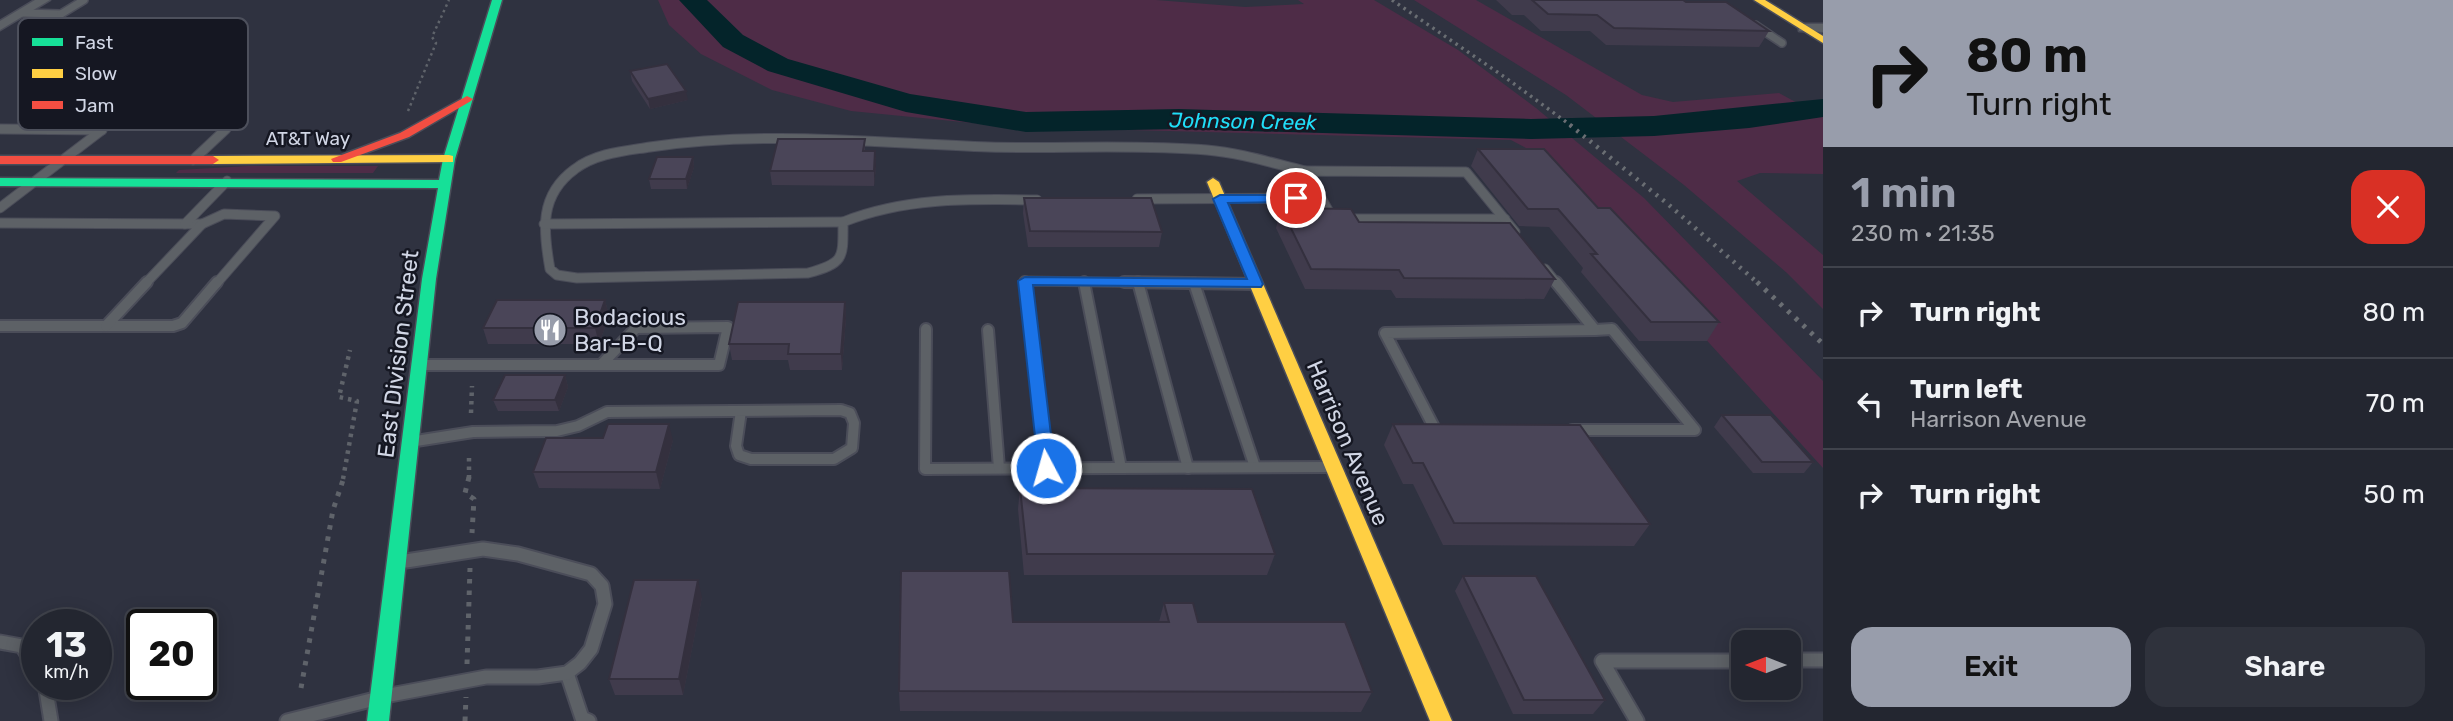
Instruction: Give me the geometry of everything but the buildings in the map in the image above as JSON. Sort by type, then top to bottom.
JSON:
[{"type":"main road","name":"East Division Street","points":[[378,721],[429,279],[449,159],[497,0]]},
{"type":"main road","points":[[1759,0],[1823,40]]},
{"type":"main road","points":[[1777,0],[1823,28]]},
{"type":"main road","points":[[337,159],[405,138],[467,99]]},
{"type":"main road","name":"AT&T Way","points":[[0,160],[449,159]]},
{"type":"main road","name":"AT&T Way","points":[[0,182],[445,184]]},
{"type":"main road","name":"Harrison Avenue","points":[[1213,183],[1441,721]]},
{"type":"street","points":[[0,26],[44,0]]},
{"type":"street","points":[[1804,28],[1823,28]]},
{"type":"lane","points":[[55,18],[84,0]]},
{"type":"lane","points":[[22,13],[61,14]]},
{"type":"lane","points":[[1750,22],[1782,43]]},
{"type":"lane","points":[[0,129],[18,129]]},
{"type":"lane","points":[[0,208],[102,130]]},
{"type":"lane","points":[[193,160],[226,130]]},
{"type":"lane","points":[[843,222],[843,252],[831,267],[808,273],[577,278],[557,275],[550,269],[544,208],[548,197],[574,169],[591,160],[680,141],[766,136],[879,139],[989,147],[1166,147],[1241,155],[1305,172],[1466,172],[1521,239]]},
{"type":"lane","points":[[1305,172],[1333,219],[1505,219]]},
{"type":"lane","points":[[185,224],[227,181]]},
{"type":"lane","points":[[1126,200],[1321,198]]},
{"type":"lane","points":[[544,224],[843,222],[897,204],[1045,200]]},
{"type":"lane","points":[[0,326],[105,327],[173,326],[186,321],[275,216],[224,214],[202,224],[105,327]]},
{"type":"lane","points":[[0,223],[202,224]]},
{"type":"lane","points":[[1537,260],[1595,330]]},
{"type":"lane","points":[[1046,468],[1025,281],[1256,284]]},
{"type":"lane","points":[[1084,282],[1121,468]]},
{"type":"lane","points":[[1138,282],[1188,468]]},
{"type":"lane","points":[[1194,283],[1255,467]]},
{"type":"lane","points":[[419,366],[719,365],[728,327],[636,328],[601,364]]},
{"type":"lane","points":[[926,329],[925,468],[1333,467]]},
{"type":"lane","points":[[1450,431],[1436,431],[1385,334],[1612,329],[1695,430],[1559,430]]},
{"type":"lane","points":[[988,330],[999,468]]},
{"type":"lane","points":[[410,442],[473,432],[557,431],[578,426],[607,412],[841,410],[850,413],[854,423],[852,448],[834,459],[751,459],[738,455],[736,446],[741,411]]},
{"type":"lane","points":[[287,721],[380,697],[486,677],[538,677],[567,673],[580,663],[591,649],[605,604],[602,586],[592,574],[554,563],[483,549],[396,562]]},
{"type":"lane","points":[[0,642],[21,646]]},
{"type":"lane","points":[[1637,721],[1602,660],[1731,660]]},
{"type":"lane","points":[[1801,660],[1823,660]]},
{"type":"lane","points":[[567,673],[582,718],[589,721]]},
{"type":"lane","points":[[48,700],[51,721]]},
{"type":"path","points":[[407,113],[436,43],[432,37],[449,0]]},
{"type":"path","points":[[301,688],[333,510],[347,468],[357,401],[338,397],[350,351]]},
{"type":"path","points":[[471,413],[472,386]]},
{"type":"path","points":[[469,458],[469,485],[466,493],[474,499],[471,537]]},
{"type":"path","points":[[467,664],[470,563]]},
{"type":"path","points":[[465,721],[466,698]]},
{"type":"shaded area","points":[[658,0],[1156,0],[1245,7],[1304,4],[1298,0],[1374,0],[1458,50],[1536,108],[1644,198],[1823,381],[1823,468],[1537,154],[1511,140],[1013,127],[851,111],[772,90],[701,54],[669,25]]},
{"type":"shaded area","points":[[1414,0],[1476,0],[1642,95],[1673,102],[1779,93],[1823,117],[1823,174],[1760,173],[1737,181],[1823,255],[1823,309],[1787,273],[1684,185],[1566,95]]},
{"type":"shaded area","points":[[248,166],[378,166],[373,173],[176,173],[179,170]]},
{"type":"waterway","name":"Johnson Creek","points":[[692,0],[733,41],[778,65],[906,103],[1026,122],[1179,119],[1531,129],[1654,126],[1749,118],[1823,108]]},
{"type":"railway","points":[[1392,0],[1573,127]]},
{"type":"railway","points":[[1570,125],[1669,205],[1759,284]]},
{"type":"railway","points":[[1757,282],[1823,344]]},
{"type":"traffic: fast","points":[[378,721],[429,279],[449,159],[497,0]]},
{"type":"traffic: fast","points":[[0,182],[445,184]]},
{"type":"traffic: slow","points":[[1759,0],[1823,40]]},
{"type":"traffic: slow","points":[[213,160],[449,159]]},
{"type":"traffic: slow","points":[[1213,182],[1441,721]]},
{"type":"traffic: jam","points":[[337,159],[405,135],[467,99]]},
{"type":"traffic: jam","points":[[0,160],[213,160]]},
{"type":"place","name":"Bodacious Bar-B-Q","points":[[550,330]]},
{"type":"route","points":[[1046,468],[1025,281],[1256,284],[1220,199],[1296,198]]}]
